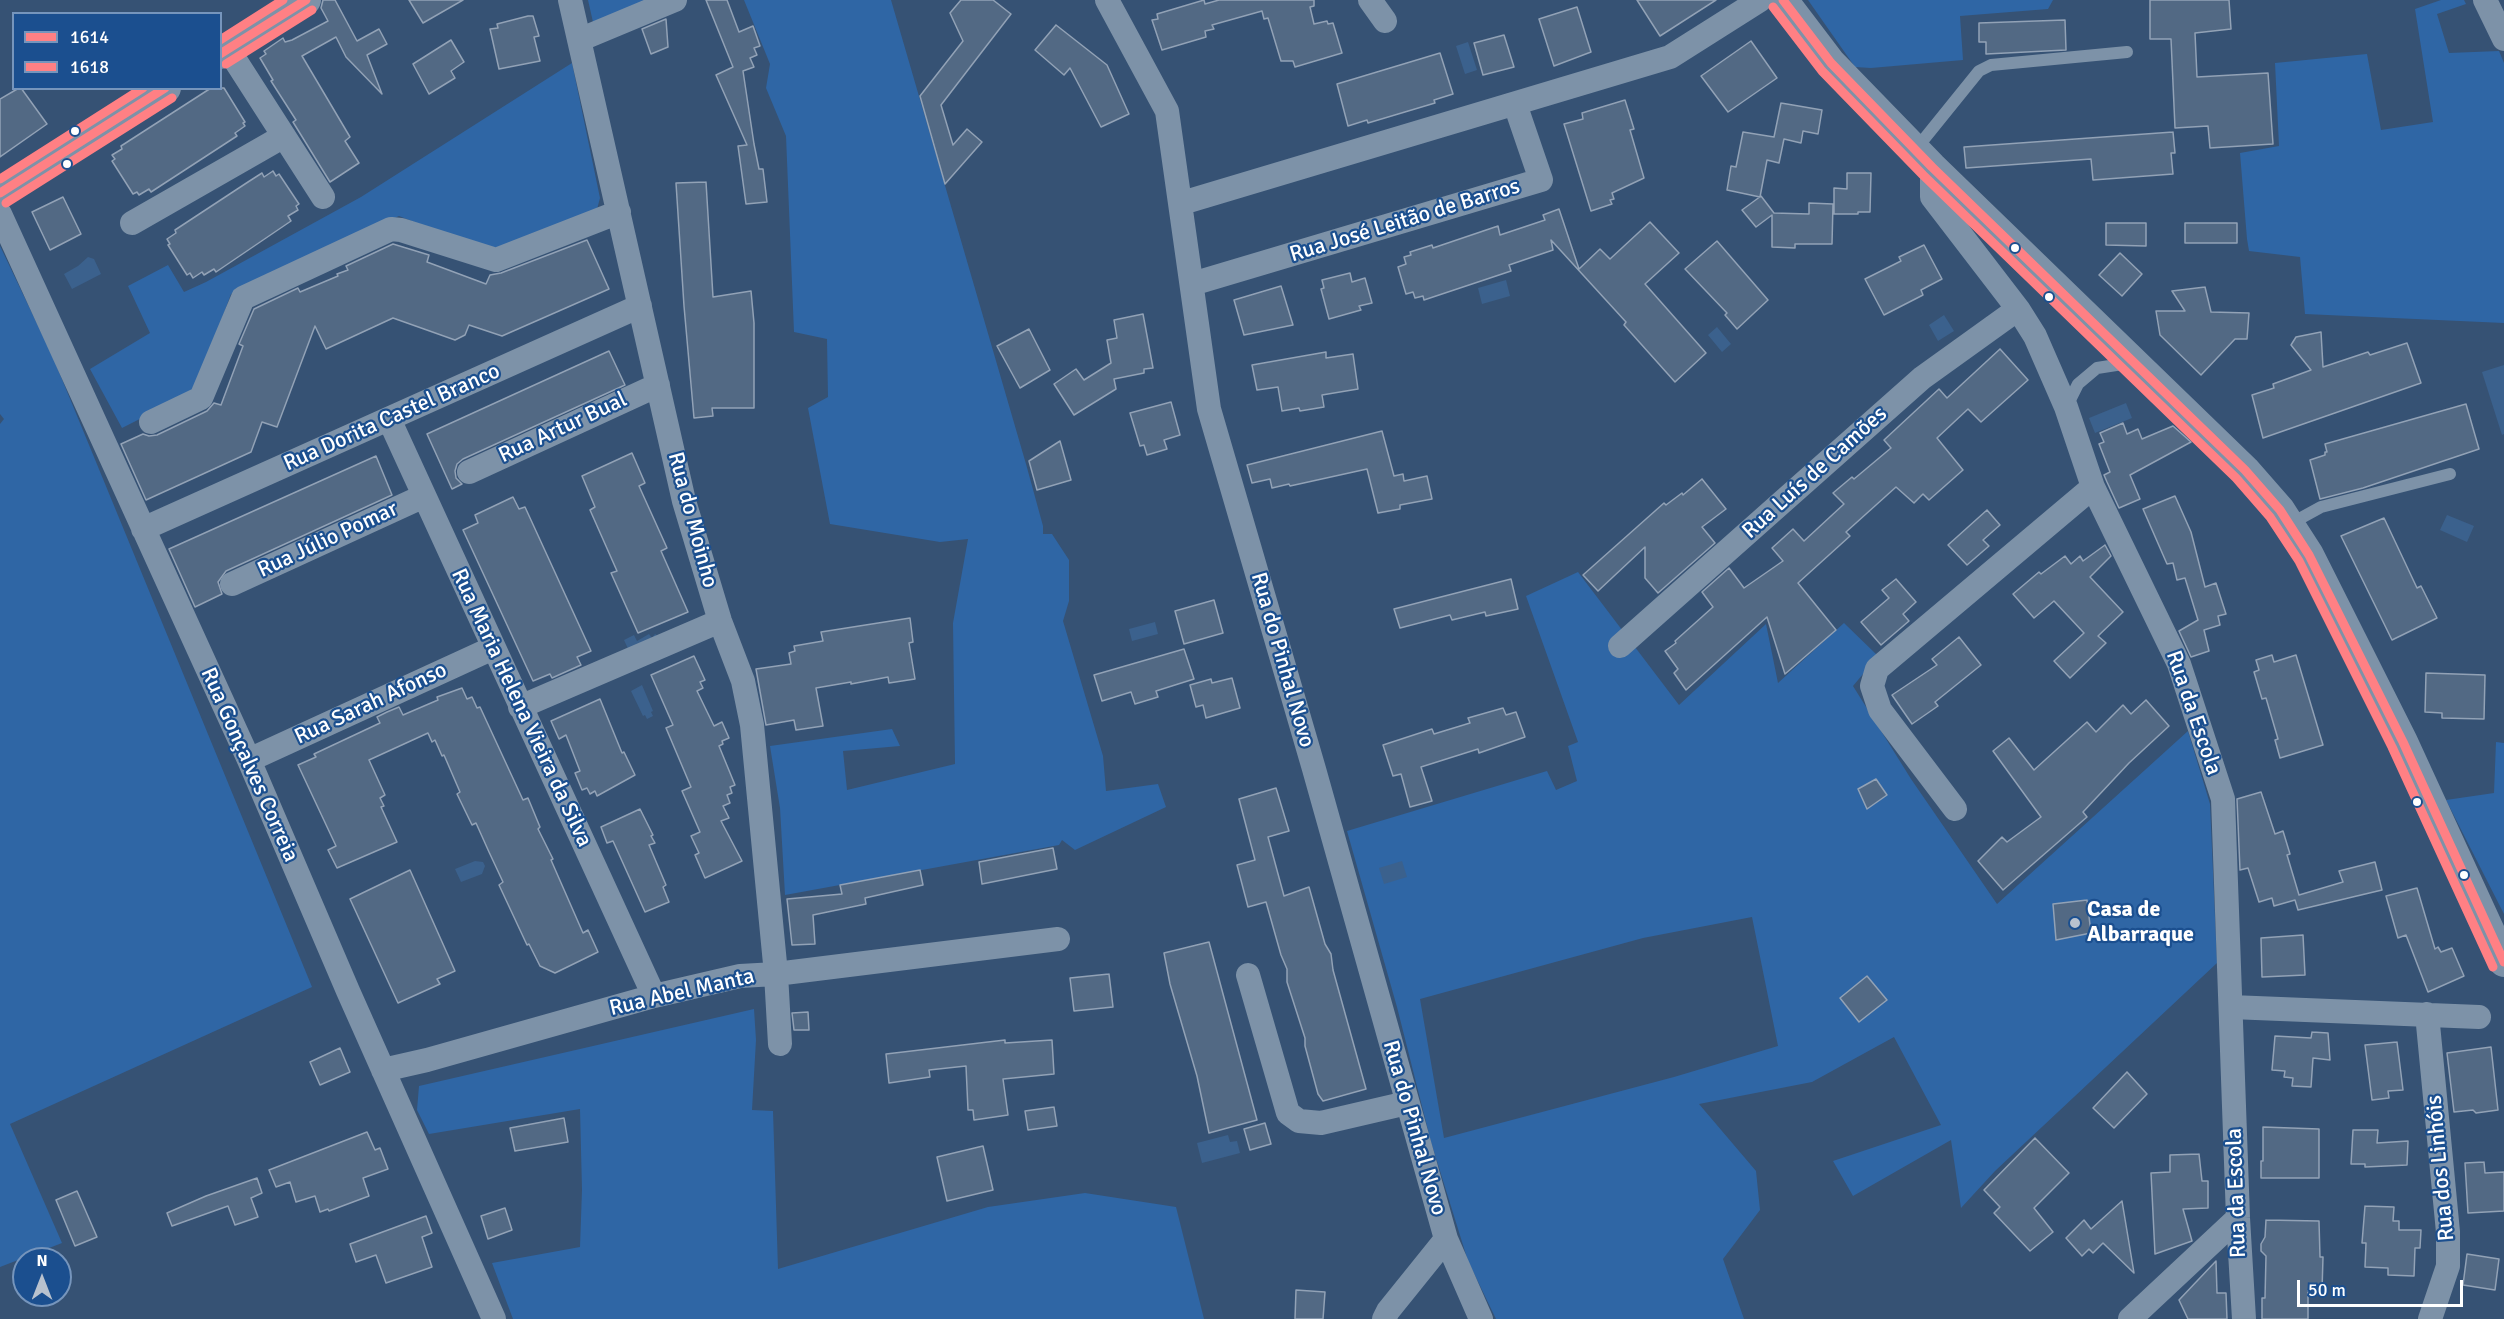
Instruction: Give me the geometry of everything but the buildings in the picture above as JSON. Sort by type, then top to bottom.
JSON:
[{"type":"street","points":[[306,0],[224,52],[284,136],[323,197]]},
{"type":"street","name":"Rua do Moinho","points":[[570,0],[684,501],[720,621],[743,681],[752,725],[776,974],[780,1044]]},
{"type":"street","points":[[579,40],[675,0]]},
{"type":"street","name":"Rua do Pinhal Novo","points":[[1107,0],[1167,111],[1182,203],[1209,409],[1314,769],[1446,1239],[1481,1319]]},
{"type":"street","points":[[1370,0],[1385,21]]},
{"type":"street","points":[[1182,203],[1670,57],[1760,0]]},
{"type":"street","points":[[1783,0],[1832,63],[1923,159],[2245,470],[2290,524],[2309,555],[2403,742],[2504,962]]},
{"type":"street","points":[[2485,0],[2504,39]]},
{"type":"street","points":[[0,193],[163,90]]},
{"type":"street","name":"Rua José Leitão de Barros","points":[[1192,284],[1541,180],[1515,104]]},
{"type":"street","points":[[132,223],[284,136]]},
{"type":"street","name":"Rua da Escola","points":[[1923,159],[1932,197],[2018,309],[2034,336],[2066,407],[2093,487],[2179,663],[2223,800],[2238,1218],[2244,1319]]},
{"type":"street","points":[[151,422],[201,398],[243,298],[391,229],[496,260],[619,212]]},
{"type":"street","name":"Rua Gonçalves Correia","points":[[0,214],[249,760],[494,1319]]},
{"type":"street","name":"Rua Dorita Castel Branco","points":[[143,529],[640,306]]},
{"type":"street","name":"Rua Luís de Camões","points":[[1620,646],[1922,378],[2018,309]]},
{"type":"street","name":"Rua Artur Bual","points":[[469,472],[658,385]]},
{"type":"street","name":"Rua Maria Helena Vieira da Silva","points":[[389,419],[654,996]]},
{"type":"street","points":[[1955,809],[1880,710],[1872,686],[1877,669],[2093,487]]},
{"type":"street","name":"Rua Júlio Pomar","points":[[232,584],[424,496]]},
{"type":"street","points":[[520,707],[720,621]]},
{"type":"street","name":"Rua Sarah Afonso","points":[[249,760],[493,648]]},
{"type":"street","name":"Rua Abel Manta","points":[[383,1070],[427,1060],[654,996],[740,976],[776,974],[1058,939]]},
{"type":"street","points":[[1248,975],[1288,1113],[1299,1121],[1321,1122],[1407,1103]]},
{"type":"street","points":[[2231,1007],[2479,1017]]},
{"type":"street","name":"Rua dos Linhóis","points":[[2427,1014],[2448,1232],[2448,1266],[2430,1319]]},
{"type":"street","points":[[2130,1319],[2238,1218]]},
{"type":"street","points":[[1384,1319],[1446,1239]]},
{"type":"lane","points":[[1923,159],[1979,71],[1991,65],[2127,52]]},
{"type":"lane","points":[[2066,407],[2078,384],[2097,368],[2134,362]]},
{"type":"lane","points":[[2290,524],[2321,507],[2451,474]]},
{"type":"shaded area","points":[[588,0],[652,0],[593,22]]},
{"type":"shaded area","points":[[744,0],[891,0],[1026,464],[1043,526],[1043,534],[1052,534],[1069,560],[1069,601],[1063,621],[1103,756],[1106,791],[1158,784],[1166,807],[1075,850],[1062,840],[1059,845],[785,895],[780,808],[770,746],[892,729],[900,746],[843,751],[847,790],[955,764],[953,623],[968,539],[940,542],[830,524],[808,408],[828,397],[827,339],[794,332],[786,136],[766,88],[770,64]]},
{"type":"shaded area","points":[[1808,0],[2053,0],[2048,9],[1960,16],[1963,60],[1871,68],[1855,67]]},
{"type":"shaded area","points":[[2441,0],[2464,0],[2466,4],[2437,14],[2449,53],[2499,51],[2504,63],[2504,323],[2305,314],[2300,257],[2249,251],[2247,239],[2240,153],[2279,146],[2275,63],[2367,54],[2381,130],[2433,122],[2415,9]]},
{"type":"shaded area","points":[[1468,42],[1477,70],[1465,74],[1456,46]]},
{"type":"shaded area","points":[[572,63],[600,198],[596,213],[495,254],[399,216],[231,294],[195,391],[122,428],[90,369],[150,333],[128,286],[168,265],[184,292],[206,282],[361,197]]},
{"type":"shaded area","points":[[0,246],[52,355],[312,987],[10,1124],[62,1243],[52,1247],[12,1247],[12,1262],[0,1267],[0,424],[4,419],[0,414]]},
{"type":"shaded area","points":[[88,257],[94,259],[101,274],[72,289],[64,274]]},
{"type":"shaded area","points":[[1506,280],[1510,296],[1482,304],[1478,288]]},
{"type":"shaded area","points":[[1944,315],[1954,331],[1938,341],[1929,325]]},
{"type":"shaded area","points":[[1717,327],[1731,344],[1722,352],[1708,335]]},
{"type":"shaded area","points":[[2504,365],[2504,434],[2502,435],[2482,372]]},
{"type":"shaded area","points":[[2126,403],[2132,418],[2095,433],[2089,418]]},
{"type":"shaded area","points":[[2447,515],[2474,526],[2467,542],[2440,530]]},
{"type":"shaded area","points":[[1578,572],[1679,705],[1766,624],[1778,683],[1844,623],[1878,656],[1853,686],[1911,779],[1997,904],[2188,731],[2210,804],[2217,963],[1995,1171],[1961,1208],[1951,1140],[1853,1196],[1833,1161],[1941,1125],[1894,1037],[1812,1082],[1699,1104],[1756,1171],[1760,1210],[1723,1259],[1744,1319],[1496,1319],[1468,1261],[1431,1142],[1397,1007],[1347,831],[1547,771],[1556,790],[1577,781],[1568,746],[1578,742],[1526,596]],"holes":[[[1752,917],[1778,1046],[1674,1077],[1444,1138],[1420,999],[1643,938]]]},
{"type":"shaded area","points":[[1155,622],[1158,634],[1132,641],[1129,629]]},
{"type":"shaded area","points":[[649,634],[652,638],[655,634],[658,636],[630,653],[624,640],[634,635],[637,641]]},
{"type":"shaded area","points":[[642,685],[653,711],[651,712],[653,716],[647,719],[645,715],[643,716],[631,691]]},
{"type":"shaded area","points":[[2496,742],[2504,743],[2504,914],[2446,800],[2494,793]]},
{"type":"shaded area","points":[[475,861],[483,862],[485,866],[482,874],[461,882],[455,869]]},
{"type":"shaded area","points":[[1402,861],[1407,877],[1384,884],[1379,868]]},
{"type":"shaded area","points":[[754,1009],[756,1040],[752,1110],[773,1111],[778,1269],[988,1207],[1085,1193],[1176,1207],[1204,1319],[513,1319],[492,1263],[580,1247],[582,1190],[580,1109],[429,1134],[417,1110],[419,1086]]},
{"type":"shaded area","points":[[1228,1135],[1230,1142],[1237,1141],[1240,1153],[1202,1163],[1197,1143]]},
{"type":"transit line","points":[[222,39],[283,0]]},
{"type":"transit line","points":[[222,53],[306,0]]},
{"type":"transit line","name":"1614","points":[[1783,0],[1831,63],[1932,167],[2245,470],[2280,510],[2309,555],[2403,742],[2504,962]]},
{"type":"transit line","name":"1618","points":[[1773,7],[1822,71],[1923,175],[2236,478],[2270,517],[2299,561],[2392,747],[2493,967]]},
{"type":"transit line","points":[[226,64],[312,10]]},
{"type":"transit line","points":[[0,179],[140,90]]},
{"type":"transit line","points":[[0,193],[162,90]]},
{"type":"transit line","points":[[6,203],[172,98]]},
{"type":"place","name":"Casa de Albarraque","points":[[2075,923]]}]
